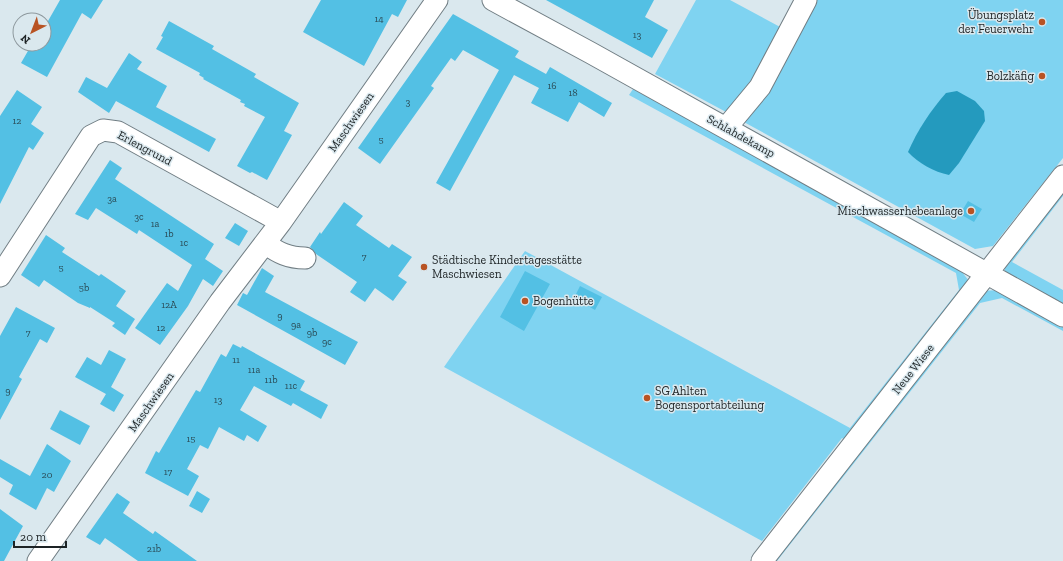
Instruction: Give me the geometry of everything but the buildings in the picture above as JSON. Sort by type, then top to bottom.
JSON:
[{"type":"street","name":"Maschwiesen","points":[[38,561],[220,302],[281,222],[437,0]]},
{"type":"street","name":"Schlahdekamp","points":[[494,0],[1063,316]]},
{"type":"street","points":[[726,128],[760,86],[806,0]]},
{"type":"street","name":"Erlengrund","points":[[0,276],[91,136],[103,130],[118,132],[281,222]]},
{"type":"street","name":"Neue Wiese","points":[[762,561],[1063,176]]},
{"type":"street","points":[[265,243],[279,253],[290,257],[305,258]]},
{"type":"shaded area","points":[[696,0],[730,0],[782,28],[753,82],[728,113],[655,74]]},
{"type":"shaded area","points":[[814,0],[1063,0],[1063,158],[993,246],[975,249],[742,121]]},
{"type":"shaded area","name":"SG Ahlten Bogensportabteilung","points":[[633,89],[937,254],[962,272],[969,281],[845,440],[842,438],[762,541],[444,367],[525,251],[850,428],[959,290],[956,273],[629,95]]},
{"type":"shaded area","points":[[957,91],[975,101],[984,111],[985,121],[959,163],[949,175],[938,172],[927,166],[908,152],[920,129],[940,100],[946,93]]},
{"type":"shaded area","points":[[1063,187],[1063,196],[1012,262],[1063,290],[1063,308],[1006,276],[1004,265]]},
{"type":"shaded area","points":[[999,290],[1063,324],[1063,331],[1002,298],[980,303],[777,561],[768,561],[981,291]]},
{"type":"place","name":"Übungsplatz der Feuerwehr","points":[[1042,22]]},
{"type":"place","name":"Bolzkäfig","points":[[1042,76]]},
{"type":"place","name":"Mischwasserhebeanlage","points":[[971,211]]},
{"type":"place","name":"Städtische Kindertagesstätte Maschwiesen","points":[[424,267]]},
{"type":"place","name":"Bogenhütte","points":[[525,301]]},
{"type":"place","name":"SG Ahlten Bogensportabteilung","points":[[647,398]]}]
